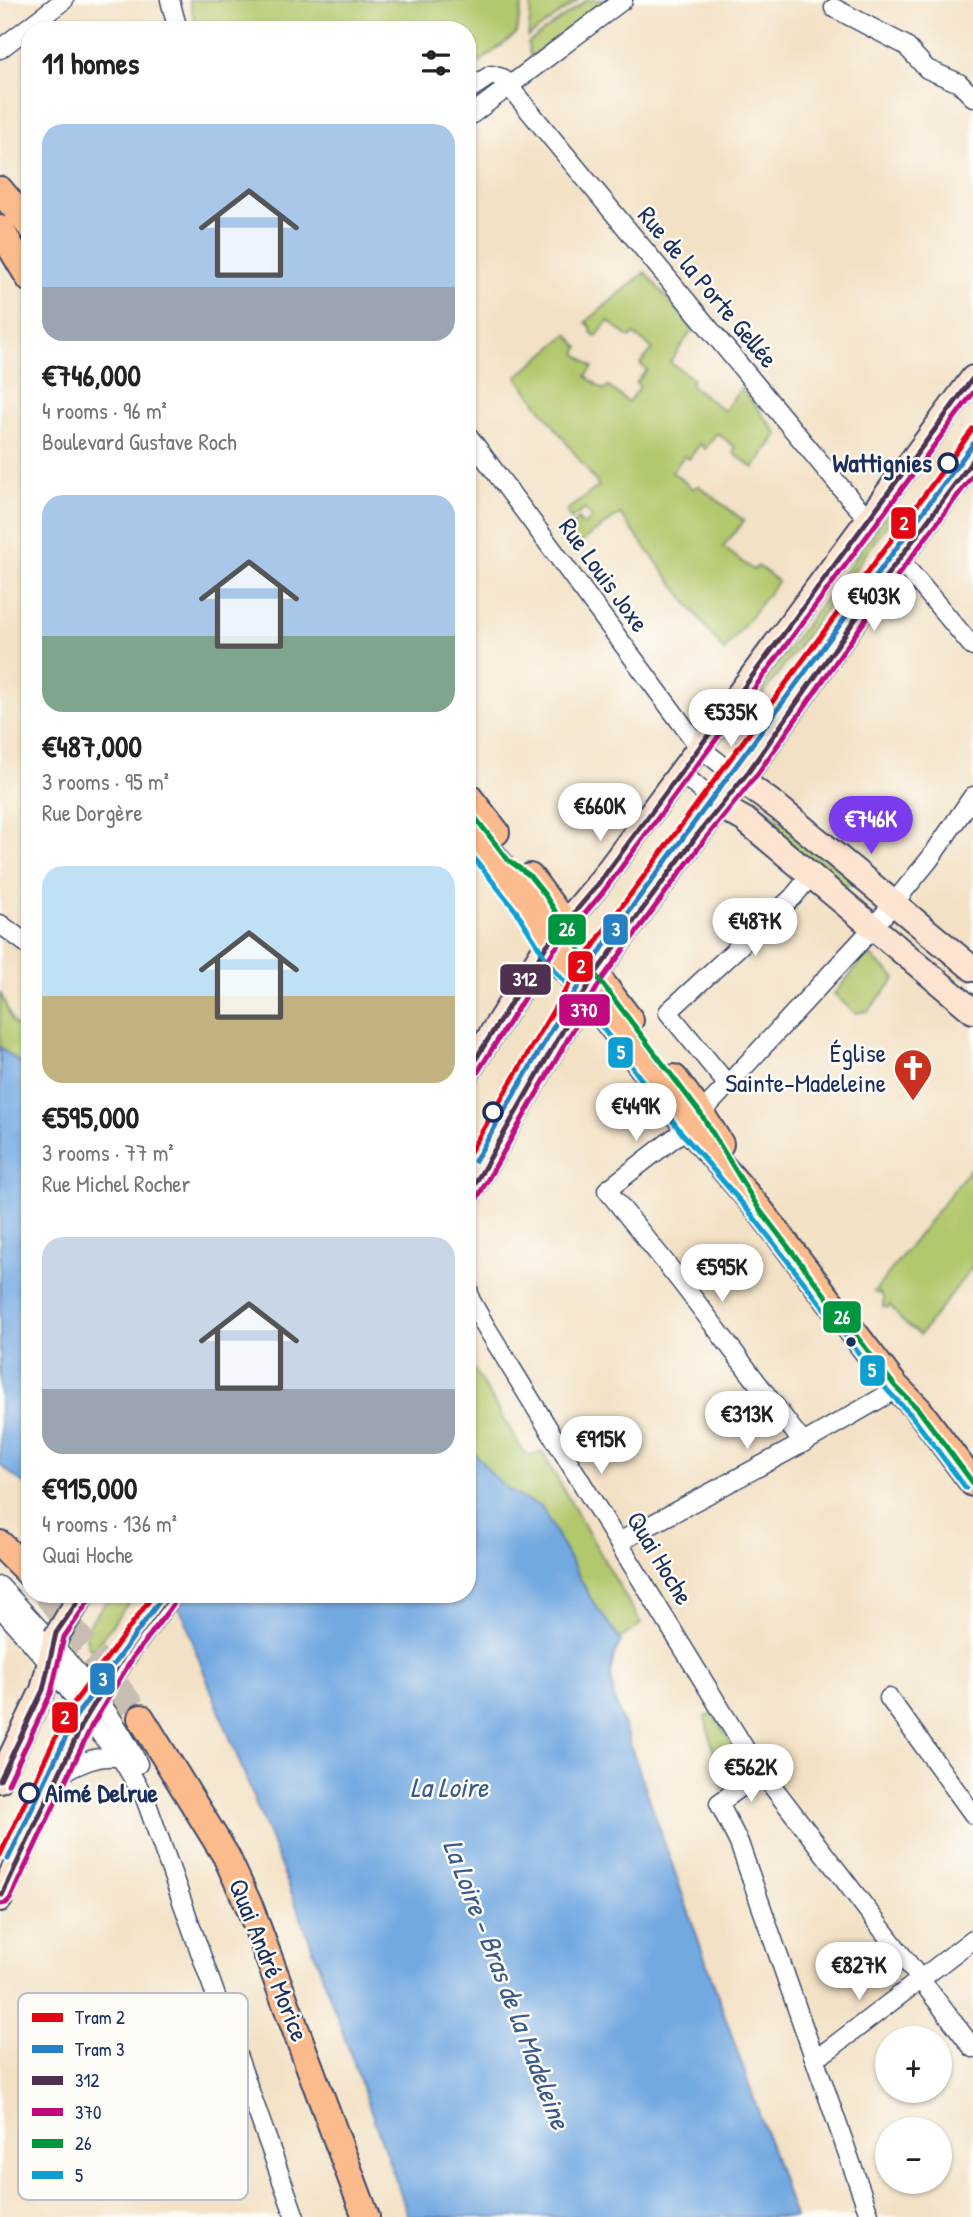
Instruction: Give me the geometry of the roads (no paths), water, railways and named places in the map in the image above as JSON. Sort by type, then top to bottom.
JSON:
[{"type":"main road","points":[[0,190],[21,215]]},
{"type":"main road","points":[[0,229],[21,264]]},
{"type":"main road","points":[[476,1059],[547,945],[584,903],[973,379]]},
{"type":"main road","points":[[476,1182],[590,983],[973,460]]},
{"type":"main road","points":[[741,780],[779,808],[973,969]]},
{"type":"main road","points":[[720,806],[745,820],[973,1011]]},
{"type":"main road","points":[[476,807],[565,924],[590,983]]},
{"type":"main road","points":[[476,834],[532,906],[547,945],[590,983],[895,1386],[918,1409],[973,1483]]},
{"type":"main road","points":[[0,1544],[21,1565]]},
{"type":"main road","points":[[0,1780],[43,1690],[57,1641],[78,1603]]},
{"type":"main road","points":[[1,1896],[95,1702],[125,1654],[163,1603]]},
{"type":"main road","name":"Quai André Morice","points":[[120,1727],[226,1856],[250,1908],[366,2217]]},
{"type":"street","points":[[37,21],[64,0]]},
{"type":"street","points":[[170,0],[176,21]]},
{"type":"street","points":[[476,111],[623,0]]},
{"type":"street","points":[[834,8],[905,45],[927,69],[959,83],[973,97]]},
{"type":"street","points":[[0,49],[21,33]]},
{"type":"street","points":[[476,85],[491,75],[502,78],[509,87]]},
{"type":"street","name":"Rue de la Porte Gellée","points":[[509,87],[869,519]]},
{"type":"street","name":"Rue Louis Joxe","points":[[476,447],[699,747],[741,780]]},
{"type":"street","points":[[899,559],[973,647]]},
{"type":"street","points":[[680,772],[720,806]]},
{"type":"street","points":[[803,1443],[681,1282],[607,1190],[695,1120],[728,1085],[873,928],[929,860],[973,796]]},
{"type":"street","points":[[728,1085],[668,1012],[793,897],[810,875]]},
{"type":"street","points":[[0,924],[21,939]]},
{"type":"street","name":"Quai Hoche","points":[[476,1306],[697,1673],[761,1773],[973,2048]]},
{"type":"street","points":[[619,1542],[803,1443],[880,1398],[895,1386]]},
{"type":"street","points":[[0,1586],[23,1622]]},
{"type":"street","points":[[0,1607],[57,1641],[95,1702],[120,1727],[144,1779],[145,1798]]},
{"type":"street","points":[[889,1698],[973,1814]]},
{"type":"street","points":[[120,1727],[121,1758],[145,1798],[215,1993]]},
{"type":"street","points":[[58,1775],[97,1758],[121,1758]]},
{"type":"street","points":[[761,1773],[719,1803],[739,1843],[870,2217]]},
{"type":"street","points":[[813,2055],[831,2048],[973,1939]]},
{"type":"street","points":[[248,2086],[295,2217]]},
{"type":"water","points":[[0,1047],[21,1064],[21,1482],[0,1465]]},
{"type":"water","name":"La Loire","points":[[476,1455],[508,1489],[541,1506],[591,1599],[620,1639],[611,1669],[614,1698],[795,2217],[409,2217],[306,1930],[175,1603],[476,1603]]},
{"type":"tunnel","points":[[53,1603],[141,1718]]},
{"type":"tram line","name":"2","points":[[476,1142],[600,936],[973,429]]},
{"type":"tram line","name":"3","points":[[476,1159],[607,941],[973,444]]},
{"type":"tram line","name":"2","points":[[0,1855],[68,1711],[147,1603]]},
{"type":"tram line","name":"3","points":[[8,1859],[76,1716],[158,1603]]},
{"type":"place","name":"Wattignies","points":[[948,463]]},
{"type":"place","name":"Église Sainte-Madeleine","points":[[913,1102]]},
{"type":"place","name":"Aimé Delrue","points":[[29,1793]]},
{"type":"water label","name":"La Loire - Bras de la Madeleine","points":[[507,1984]]}]
